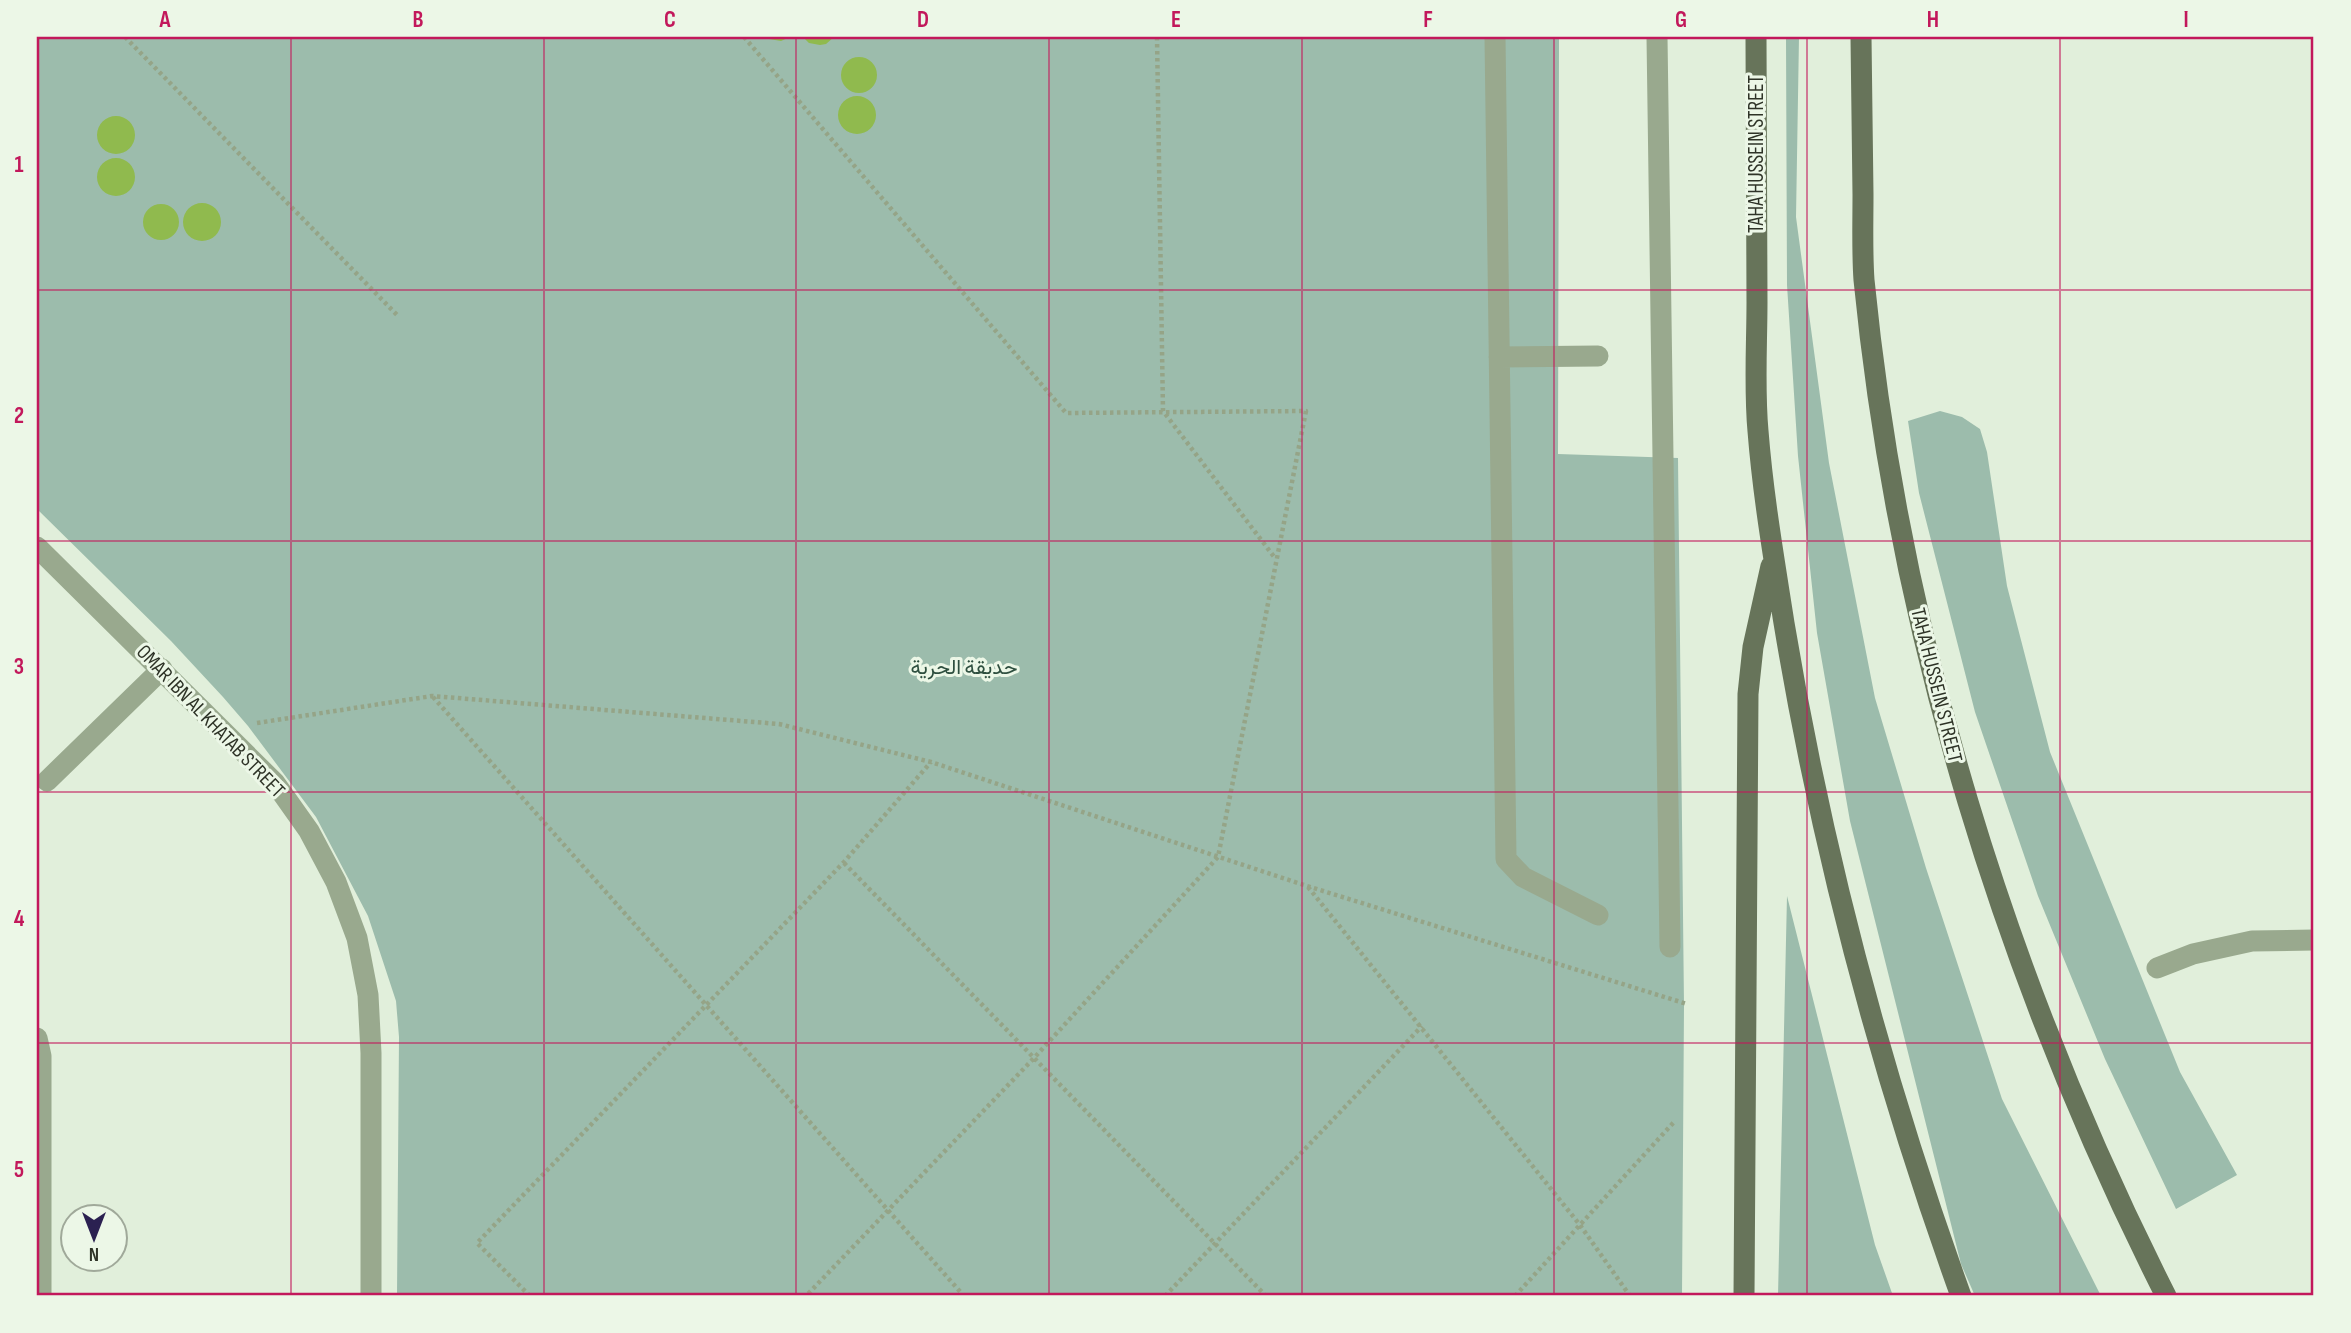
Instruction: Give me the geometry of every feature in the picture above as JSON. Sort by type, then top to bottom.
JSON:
[{"type":"main road","name":"TAHA HUSSEIN STREET","points":[[1756,37],[1757,428],[1774,557],[1820,811],[1850,937],[1888,1076],[1931,1214],[1961,1296]]},
{"type":"main road","name":"TAHA HUSSEIN STREET","points":[[1861,37],[1864,277],[1884,432],[1902,535],[1930,663],[1968,801],[2003,913],[2043,1022],[2092,1141],[2166,1296]]},
{"type":"main road","points":[[1744,1296],[1748,694],[1753,647],[1774,557]]},
{"type":"street","points":[[1495,37],[1506,859],[1523,877],[1598,915]]},
{"type":"street","points":[[1657,37],[1670,947]]},
{"type":"street","points":[[1499,357],[1598,356]]},
{"type":"street","name":"OMAR IBN AL KHATAB STREET","points":[[37,547],[275,783],[309,831],[336,882],[356,938],[368,995],[371,1053],[371,1296]]},
{"type":"street","points":[[47,780],[162,669]]},
{"type":"street","points":[[2157,968],[2193,954],[2252,941],[2314,940]]},
{"type":"street","points":[[37,1038],[41,1056],[41,1296]]},
{"type":"path","points":[[125,37],[397,315]]},
{"type":"path","points":[[744,37],[1066,413],[1306,411],[1218,857],[1034,1058],[806,1296]]},
{"type":"path","points":[[1157,37],[1163,411],[1275,559]]},
{"type":"path","points":[[432,696],[964,1296]]},
{"type":"path","points":[[222,729],[432,696],[779,724],[931,762],[1307,886],[1687,1004]]},
{"type":"path","points":[[530,1296],[477,1243],[844,862],[931,762]]},
{"type":"path","points":[[844,862],[1266,1296]]},
{"type":"path","points":[[1307,886],[1580,1225],[1630,1296]]},
{"type":"path","points":[[1165,1296],[1422,1026]]},
{"type":"path","points":[[1515,1296],[1674,1122]]},
{"type":"green space","name":"حديقة الحرية","points":[[37,37],[1559,37],[1558,454],[1678,458],[1684,1006],[1682,1296],[397,1296],[399,1037],[396,1001],[368,916],[316,817],[248,726],[171,641],[37,509]]},
{"type":"green space","points":[[1786,37],[1799,37],[1796,217],[1829,463],[1875,698],[1926,868],[2002,1099],[2101,1296],[1975,1296],[1961,1264],[1850,821],[1817,633],[1798,456],[1787,285]]},
{"type":"green space","points":[[1940,411],[1962,417],[1980,429],[1987,452],[2007,586],[2050,752],[2180,1072],[2237,1175],[2176,1209],[2105,1059],[2038,896],[1975,712],[1919,493],[1908,421]]},
{"type":"green space","points":[[1787,896],[1875,1245],[1893,1296],[1778,1296]]},
{"type":"building","points":[[765,37],[790,37],[781,41]]},
{"type":"building","points":[[803,37],[834,37],[826,44],[820,45],[809,43]]},
{"type":"building","points":[[859,57],[872,62],[877,75],[872,88],[859,93],[846,88],[841,75],[846,62]]},
{"type":"building","points":[[857,96],[870,102],[876,115],[870,128],[857,134],[844,128],[838,115],[844,102]]},
{"type":"building","points":[[116,116],[129,122],[135,135],[129,148],[116,154],[103,148],[97,135],[103,122]]},
{"type":"building","points":[[116,158],[129,164],[135,177],[129,190],[116,196],[103,190],[97,177],[103,164]]},
{"type":"building","points":[[202,203],[215,209],[221,222],[215,235],[202,241],[189,235],[183,222],[189,209]]},
{"type":"building","points":[[161,204],[174,209],[179,222],[174,235],[161,240],[148,235],[143,222],[148,209]]}]
